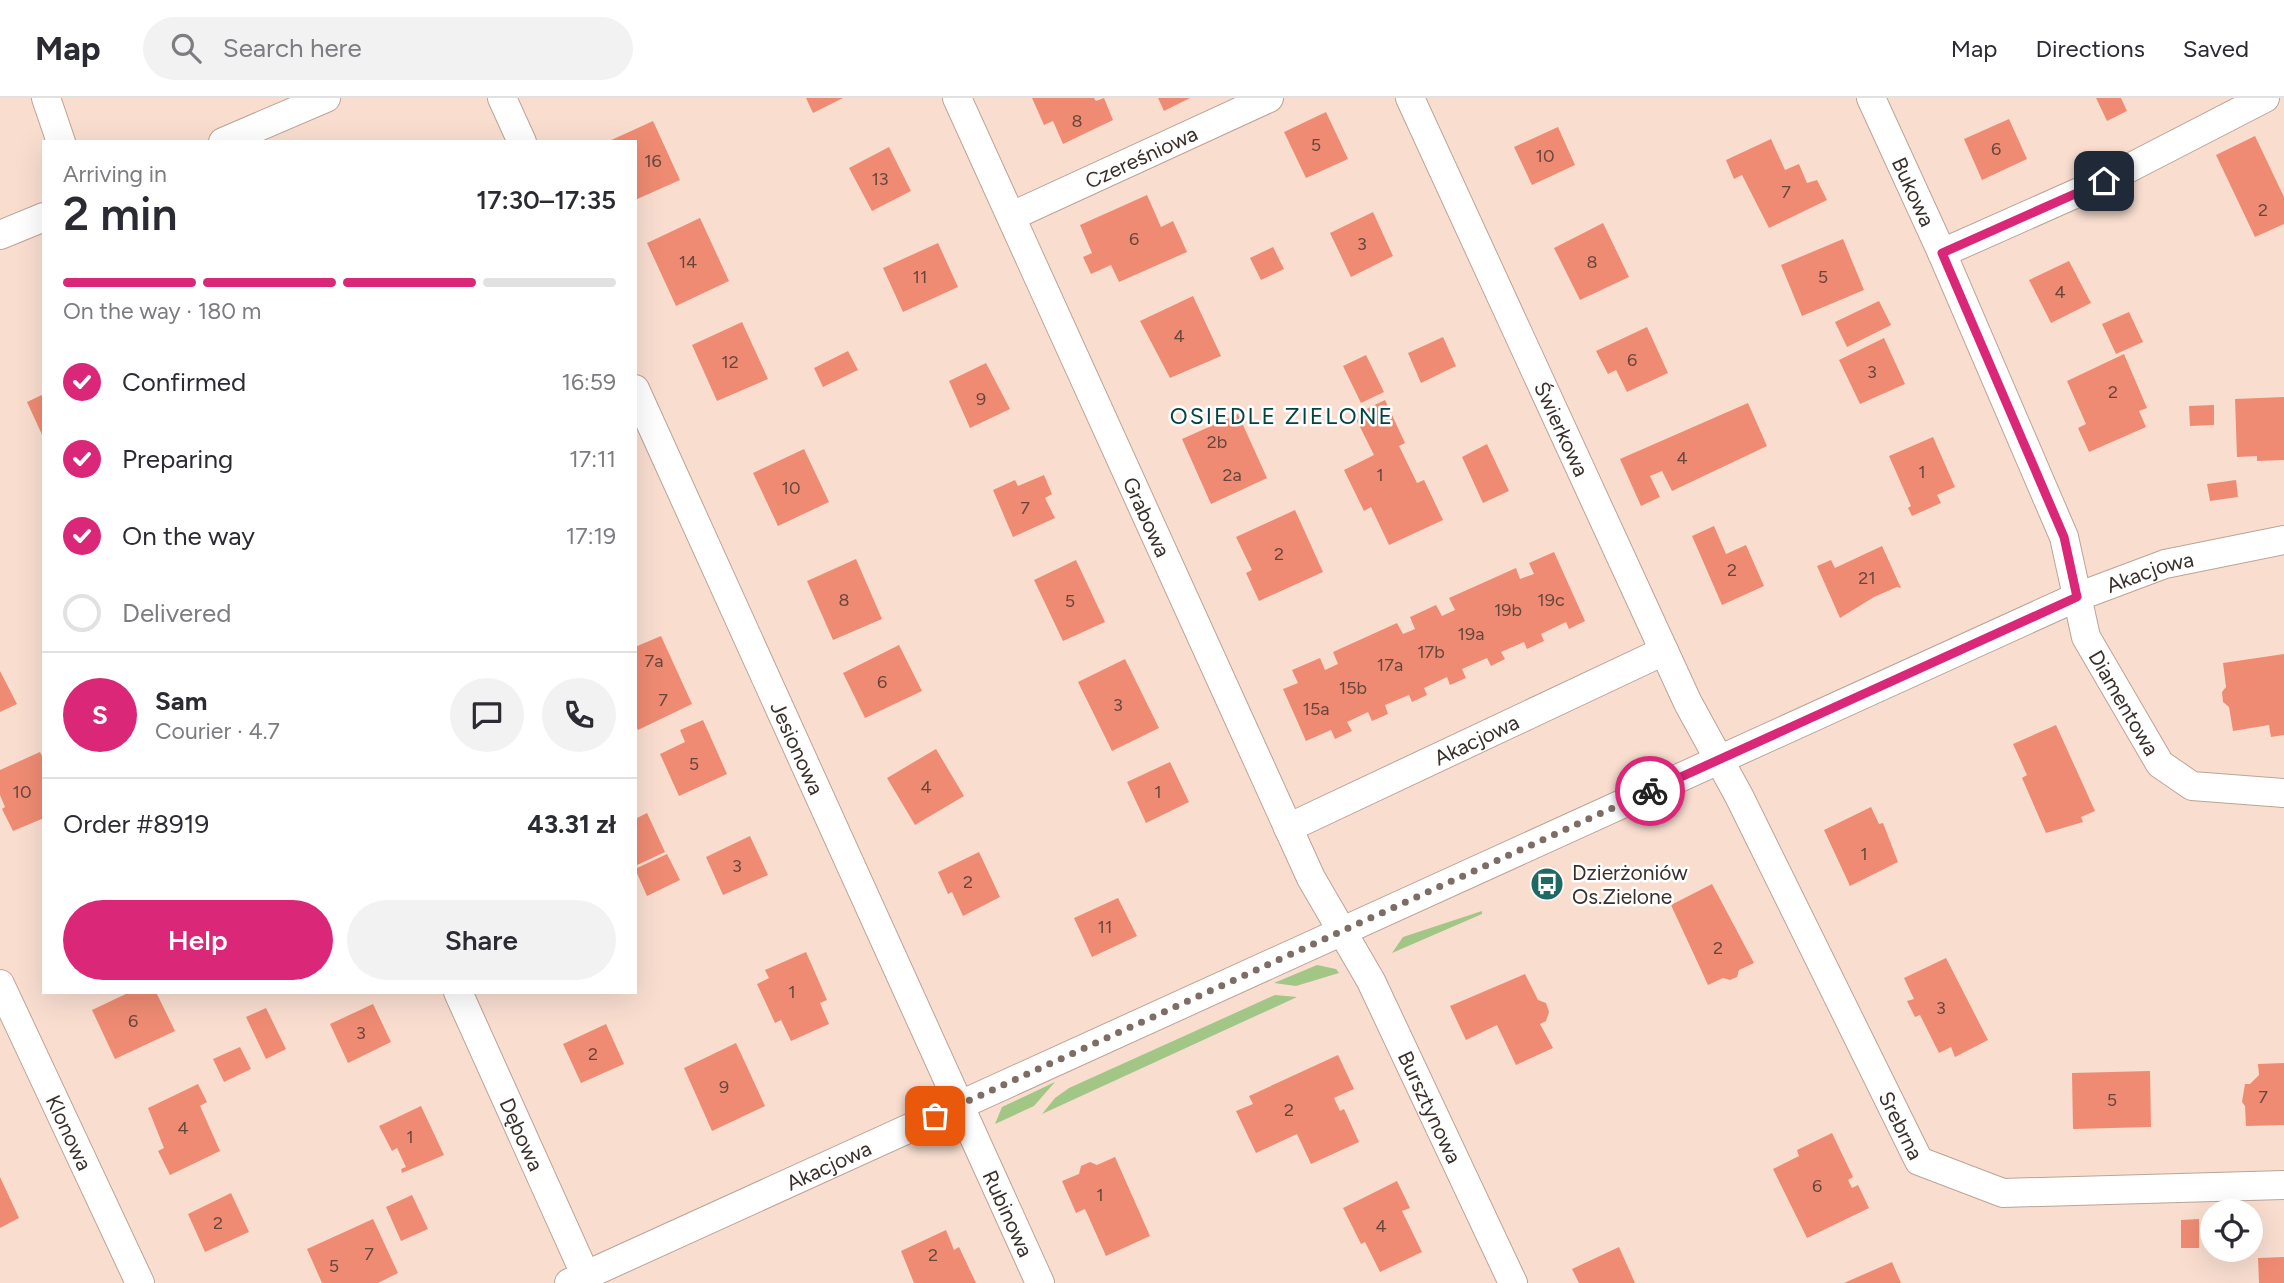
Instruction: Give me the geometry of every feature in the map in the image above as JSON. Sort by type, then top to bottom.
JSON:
[{"type":"street","points":[[47,98],[60,140]]},
{"type":"street","points":[[228,140],[327,98]]},
{"type":"street","points":[[502,98],[521,140]]},
{"type":"street","name":"Grabowa","points":[[957,98],[1287,828],[1311,878],[1343,932]]},
{"type":"street","name":"Czereśniowa","points":[[1012,216],[1269,98]]},
{"type":"street","name":"Świerkowa","points":[[1410,98],[1664,651],[1718,759]]},
{"type":"street","name":"Bukowa","points":[[1871,98],[1942,253],[2064,537],[2077,597]]},
{"type":"street","points":[[1942,253],[2104,181],[2265,98]]},
{"type":"street","points":[[0,235],[42,218]]},
{"type":"street","name":"Jesionowa","points":[[637,393],[960,1105]]},
{"type":"street","name":"Akacjowa","points":[[581,1280],[2077,597],[2165,564],[2284,540]]},
{"type":"street","name":"Diamentowa","points":[[2077,597],[2086,638],[2160,764],[2192,786],[2284,793]]},
{"type":"street","name":"Akacjowa","points":[[1287,828],[1664,651]]},
{"type":"street","name":"Srebrna","points":[[1718,759],[1919,1161],[2003,1193],[2284,1185]]},
{"type":"street","name":"Bursztynowa","points":[[1343,932],[1371,981],[1513,1283]]},
{"type":"street","name":"Klonowa","points":[[0,984],[140,1283]]},
{"type":"street","name":"Dębowa","points":[[459,994],[581,1280]]},
{"type":"street","name":"Rubinowa","points":[[960,1105],[1040,1283]]},
{"type":"green space","points":[[1482,911],[1482,914],[1392,953],[1403,937]]},
{"type":"green space","points":[[1317,965],[1336,969],[1339,973],[1296,986],[1274,983]]},
{"type":"green space","points":[[1275,995],[1297,997],[1042,1114],[1055,1098],[1069,1088]]},
{"type":"green space","points":[[1055,1082],[1034,1106],[995,1124],[1002,1107]]},
{"type":"building","points":[[806,98],[843,98],[813,113]]},
{"type":"building","points":[[1032,98],[1094,98],[1096,101],[1104,98],[1113,120],[1063,144],[1053,121],[1044,125]]},
{"type":"building","points":[[1158,98],[1190,98],[1164,111]]},
{"type":"building","points":[[2096,98],[2121,98],[2127,111],[2107,121]]},
{"type":"building","points":[[1326,112],[1348,159],[1306,178],[1284,132]]},
{"type":"building","points":[[2009,119],[2027,159],[1982,180],[1964,139]]},
{"type":"building","points":[[653,121],[680,180],[637,199],[637,140],[611,140]]},
{"type":"building","points":[[1558,127],[1575,165],[1532,185],[1514,147]]},
{"type":"building","points":[[2255,136],[2284,197],[2284,224],[2255,237],[2216,155]]},
{"type":"building","points":[[1771,139],[1785,170],[1799,164],[1807,183],[1817,180],[1827,200],[1769,228],[1742,175],[1734,179],[1726,160]]},
{"type":"building","points":[[889,147],[911,191],[872,211],[849,168]]},
{"type":"building","points":[[1147,195],[1161,227],[1173,221],[1187,252],[1119,282],[1111,265],[1091,274],[1083,257],[1092,253],[1080,225]]},
{"type":"building","points":[[1373,212],[1393,256],[1351,277],[1330,233]]},
{"type":"building","points":[[700,218],[729,281],[676,306],[647,243]]},
{"type":"building","points":[[1603,223],[1629,277],[1580,300],[1554,248]]},
{"type":"building","points":[[1843,239],[1864,290],[1802,316],[1781,265]]},
{"type":"building","points":[[938,243],[958,287],[903,312],[883,268]]},
{"type":"building","points":[[1273,247],[1284,269],[1261,280],[1250,258]]},
{"type":"building","points":[[2069,261],[2091,303],[2051,323],[2029,280]]},
{"type":"building","points":[[1193,296],[1221,356],[1170,378],[1140,321]]},
{"type":"building","points":[[1879,301],[1891,325],[1847,347],[1835,322]]},
{"type":"building","points":[[2129,312],[2143,342],[2116,354],[2102,324]]},
{"type":"building","points":[[742,322],[768,379],[717,401],[692,345]]},
{"type":"building","points":[[1647,327],[1668,373],[1627,392],[1616,370],[1608,374],[1596,351]]},
{"type":"building","points":[[1443,337],[1456,366],[1421,383],[1408,353]]},
{"type":"building","points":[[1884,338],[1905,384],[1860,404],[1839,360]]},
{"type":"building","points":[[848,351],[858,370],[823,387],[814,368]]},
{"type":"building","points":[[2124,354],[2147,408],[2139,411],[2146,427],[2089,452],[2078,428],[2086,424],[2067,381]]},
{"type":"building","points":[[1366,355],[1384,392],[1361,403],[1343,366]]},
{"type":"building","points":[[986,363],[1010,409],[970,428],[949,381]]},
{"type":"building","points":[[42,395],[42,435],[27,402]]},
{"type":"building","points":[[2284,397],[2284,460],[2257,461],[2257,456],[2237,457],[2235,399]]},
{"type":"building","points":[[1385,400],[1405,443],[1399,446],[1417,483],[1424,480],[1443,520],[1389,545],[1371,507],[1364,511],[1344,470],[1374,455],[1354,415]]},
{"type":"building","points":[[1748,403],[1767,446],[1672,491],[1662,471],[1650,476],[1660,497],[1641,506],[1620,459]]},
{"type":"building","points":[[2214,405],[2214,425],[2190,426],[2189,406]]},
{"type":"building","points":[[1238,414],[1267,478],[1211,504],[1182,439]]},
{"type":"building","points":[[1933,437],[1955,487],[1937,495],[1941,503],[1912,516],[1908,508],[1911,506],[1889,456]]},
{"type":"building","points":[[1487,444],[1509,491],[1483,503],[1462,457]]},
{"type":"building","points":[[804,449],[829,502],[778,526],[753,473]]},
{"type":"building","points":[[1044,475],[1052,494],[1045,498],[1055,518],[1013,537],[993,490],[1015,480],[1018,486]]},
{"type":"building","points":[[2236,480],[2238,497],[2210,501],[2207,484]]},
{"type":"building","points":[[1295,510],[1323,572],[1259,601],[1246,573],[1252,570],[1236,537]]},
{"type":"building","points":[[1714,526],[1726,554],[1746,545],[1764,586],[1722,605],[1692,536]]},
{"type":"building","points":[[1882,546],[1901,588],[1897,587],[1874,597],[1840,618],[1817,566],[1831,560],[1835,568]]},
{"type":"building","points":[[1554,552],[1585,621],[1569,629],[1566,622],[1541,634],[1544,641],[1527,649],[1524,642],[1501,652],[1505,659],[1491,666],[1487,658],[1462,669],[1466,678],[1450,685],[1447,677],[1424,688],[1427,695],[1412,702],[1409,695],[1385,705],[1388,714],[1372,721],[1368,712],[1347,722],[1352,731],[1335,739],[1331,730],[1306,741],[1283,689],[1298,683],[1292,670],[1320,658],[1325,670],[1338,664],[1333,652],[1397,623],[1403,634],[1415,629],[1410,617],[1436,605],[1442,616],[1455,610],[1449,598],[1516,568],[1520,579],[1534,574],[1529,563]]},
{"type":"building","points":[[856,559],[882,619],[833,640],[807,581]]},
{"type":"building","points":[[1076,560],[1105,622],[1063,641],[1034,580]]},
{"type":"building","points":[[661,636],[692,704],[638,730],[637,728],[637,646]]},
{"type":"building","points":[[899,645],[922,691],[865,718],[843,673]]},
{"type":"building","points":[[2284,654],[2284,735],[2271,737],[2269,725],[2233,731],[2229,707],[2223,702],[2222,692],[2226,687],[2223,663]]},
{"type":"building","points":[[1125,659],[1159,728],[1112,751],[1078,682]]},
{"type":"building","points":[[0,671],[17,704],[0,712]]},
{"type":"building","points":[[703,720],[727,774],[679,796],[660,754],[685,742],[680,730]]},
{"type":"building","points":[[2056,725],[2095,811],[2081,817],[2083,822],[2046,833],[2022,778],[2027,775],[2013,744]]},
{"type":"building","points":[[936,749],[964,796],[915,825],[887,778]]},
{"type":"building","points":[[40,752],[42,819],[13,831],[2,809],[5,807],[0,795],[0,770]]},
{"type":"building","points":[[1170,762],[1189,802],[1146,823],[1127,782]]},
{"type":"building","points":[[1871,807],[1879,824],[1883,823],[1898,862],[1850,886],[1824,830]]},
{"type":"building","points":[[647,813],[665,852],[637,865],[637,818]]},
{"type":"building","points":[[750,836],[768,875],[723,895],[706,857]]},
{"type":"building","points":[[979,852],[1000,897],[963,916],[952,892],[948,894],[938,872]]},
{"type":"building","points":[[667,854],[680,880],[647,896],[637,868]]},
{"type":"building","points":[[1712,884],[1754,963],[1739,970],[1737,977],[1730,980],[1723,978],[1708,985],[1671,905]]},
{"type":"building","points":[[1118,898],[1137,936],[1092,957],[1074,918]]},
{"type":"building","points":[[806,952],[827,1000],[820,1003],[829,1024],[791,1041],[781,1020],[775,1023],[757,984],[769,978],[765,970]]},
{"type":"building","points":[[1946,958],[1988,1040],[1955,1057],[1951,1047],[1939,1053],[1920,1015],[1915,1017],[1907,1001],[1914,999],[1904,978]]},
{"type":"building","points":[[1525,974],[1538,1000],[1546,1003],[1549,1012],[1546,1021],[1540,1024],[1553,1048],[1516,1065],[1497,1025],[1466,1040],[1450,1006]]},
{"type":"building","points":[[126,994],[157,994],[175,1031],[115,1059],[92,1010]]},
{"type":"building","points":[[373,1004],[391,1042],[348,1063],[330,1024]]},
{"type":"building","points":[[266,1008],[286,1049],[266,1059],[246,1017]]},
{"type":"building","points":[[606,1024],[624,1064],[581,1083],[563,1044]]},
{"type":"building","points":[[736,1043],[765,1106],[712,1131],[684,1068]]},
{"type":"building","points":[[240,1047],[251,1069],[224,1082],[213,1059]]},
{"type":"building","points":[[1338,1055],[1354,1089],[1334,1098],[1340,1111],[1344,1109],[1359,1142],[1311,1164],[1297,1134],[1256,1153],[1236,1111],[1253,1104],[1249,1096]]},
{"type":"building","points":[[2284,1063],[2284,1125],[2246,1126],[2245,1106],[2242,1102],[2245,1084],[2250,1084],[2259,1075],[2258,1064]]},
{"type":"building","points":[[2150,1071],[2151,1127],[2073,1129],[2072,1073]]},
{"type":"building","points":[[198,1084],[207,1102],[200,1106],[220,1151],[170,1175],[158,1151],[164,1148],[148,1108]]},
{"type":"building","points":[[421,1106],[444,1155],[402,1173],[401,1169],[406,1167],[397,1148],[392,1151],[379,1126]]},
{"type":"building","points":[[1832,1133],[1853,1177],[1848,1180],[1852,1188],[1858,1185],[1869,1208],[1807,1238],[1773,1169],[1799,1156],[1797,1150]]},
{"type":"building","points":[[1115,1157],[1150,1236],[1106,1256],[1085,1209],[1076,1213],[1062,1181],[1079,1174],[1081,1166],[1090,1162],[1097,1165]]},
{"type":"building","points":[[0,1177],[19,1218],[0,1228]]},
{"type":"building","points":[[1397,1181],[1410,1208],[1402,1211],[1422,1252],[1380,1272],[1365,1242],[1361,1244],[1343,1208]]},
{"type":"building","points":[[231,1193],[249,1232],[205,1252],[188,1214]]},
{"type":"building","points":[[412,1195],[428,1229],[401,1241],[386,1207]]},
{"type":"building","points":[[373,1219],[398,1273],[378,1283],[322,1283],[307,1249]]},
{"type":"building","points":[[2199,1219],[2199,1248],[2181,1248],[2181,1220]]},
{"type":"building","points":[[946,1230],[954,1250],[959,1247],[976,1283],[914,1283],[901,1251]]},
{"type":"building","points":[[1619,1247],[1635,1283],[1579,1283],[1572,1269]]},
{"type":"building","points":[[2284,1257],[2284,1283],[2259,1283],[2258,1262],[2263,1262],[2263,1258]]},
{"type":"building","points":[[1892,1262],[1901,1283],[1844,1283]]},
{"type":"way so far","points":[[935,1116],[1650,791]]},
{"type":"place","name":"Dzierżoniów Os.Zielone","points":[[1547,884]]},
{"type":"district","name":"OSIEDLE ZIELONE","points":[[1282,416]]},
{"type":"route","points":[[1650,791],[2077,597],[2064,537],[1942,253],[2104,181]]}]
